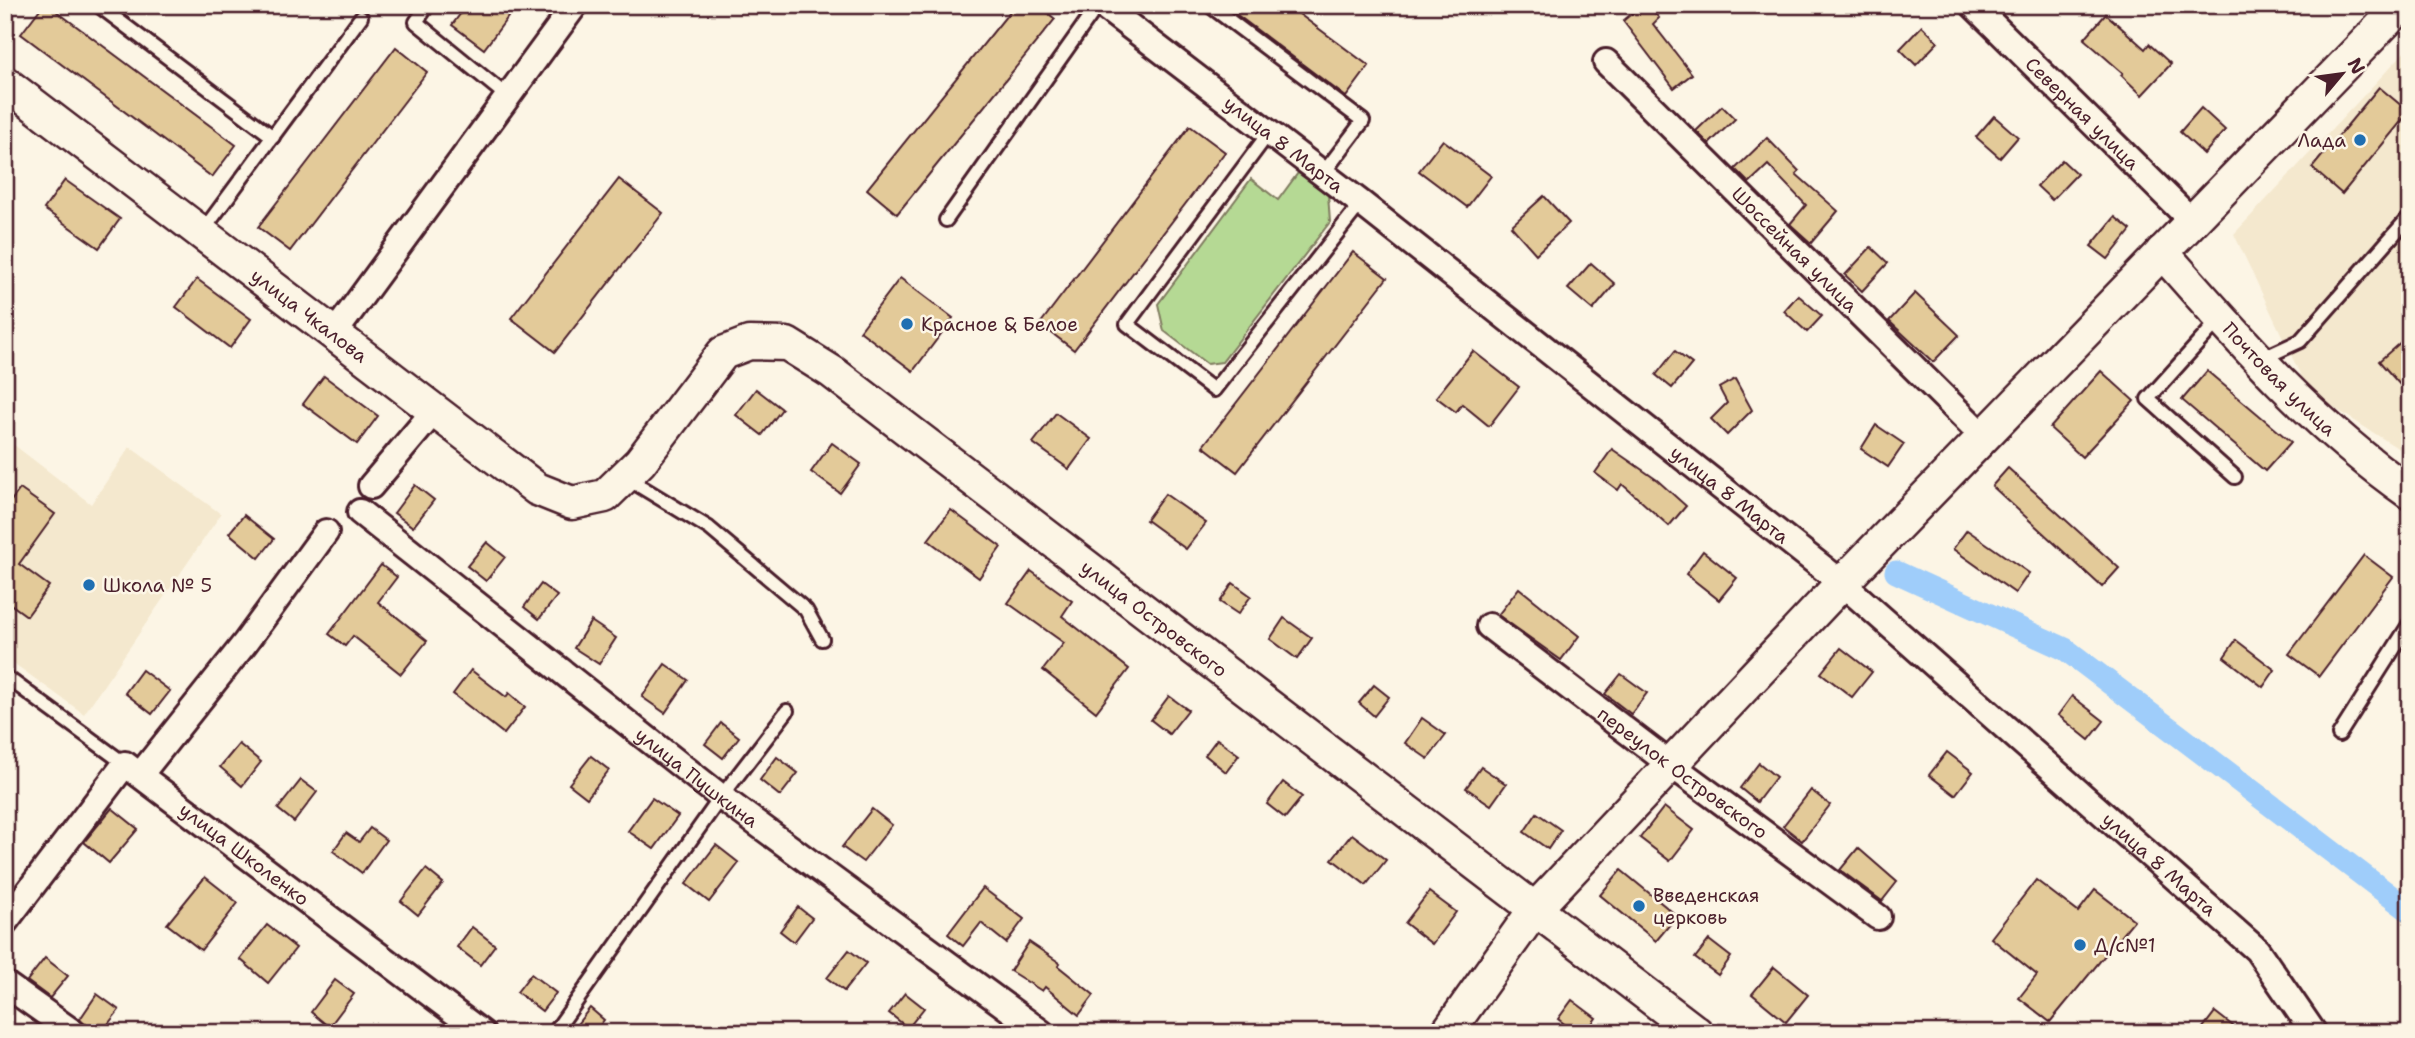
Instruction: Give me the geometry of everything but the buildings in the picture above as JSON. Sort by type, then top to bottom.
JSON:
[{"type":"street","points":[[334,334],[575,5]]},
{"type":"street","name":"улица 8 Марта","points":[[1100,5],[1361,204],[1842,583],[2257,950],[2314,1033]]},
{"type":"street","name":"Северная улица","points":[[1973,5],[2192,221]]},
{"type":"street","points":[[1447,1033],[1535,909],[1842,583],[2402,5]]},
{"type":"street","name":"Шоссейная улица","points":[[1606,62],[1984,437]]},
{"type":"street","name":"улица Чкалова","points":[[5,83],[537,489],[572,503],[605,496],[624,477]]},
{"type":"street","name":"Почтовая улица","points":[[2162,252],[2257,361],[2316,420],[2410,494]]},
{"type":"street","name":"улица Островского","points":[[624,477],[640,462],[723,353],[749,342],[786,344],[832,372],[1697,1033]]},
{"type":"street","points":[[371,486],[435,410]]},
{"type":"street","name":"улица Пушкина","points":[[360,512],[721,797],[1042,1033]]},
{"type":"street","points":[[5,922],[132,770],[245,643],[326,532]]},
{"type":"street","name":"переулок Островского","points":[[1489,625],[1670,764],[1878,917]]},
{"type":"street","name":"улица Школенко","points":[[132,770],[482,1033]]},
{"type":"street","points":[[5,984],[74,1033]]},
{"type":"lane","points":[[98,5],[272,137]]},
{"type":"lane","points":[[428,5],[416,22],[508,97]]},
{"type":"lane","points":[[946,220],[1100,5]]},
{"type":"lane","points":[[1209,5],[1363,121],[1322,175]]},
{"type":"lane","points":[[202,233],[361,17]]},
{"type":"lane","points":[[1268,134],[1127,324],[1214,390],[1361,204]]},
{"type":"lane","points":[[2257,361],[2300,341],[2410,216]]},
{"type":"lane","points":[[2220,318],[2148,399],[2235,477]]},
{"type":"lane","points":[[624,477],[709,528],[806,610],[822,639]]},
{"type":"lane","points":[[2339,735],[2410,623]]},
{"type":"lane","name":"улица Школенко","points":[[5,676],[132,770]]},
{"type":"lane","points":[[554,1033],[721,797],[787,711]]},
{"type":"shaded area","points":[[2410,46],[2410,456],[2308,391],[2234,234]]},
{"type":"shaded area","name":"Школа № 5","points":[[5,438],[91,504],[130,447],[221,514],[84,714],[5,657]]},
{"type":"green space","points":[[1298,173],[1328,194],[1330,222],[1222,362],[1207,364],[1164,331],[1158,304],[1251,179],[1278,200]]},
{"type":"waterway","points":[[1896,572],[2065,649],[2410,911]]},
{"type":"place","name":"Лада","points":[[2360,140]]},
{"type":"place","name":"Красное & Белое","points":[[907,324]]},
{"type":"place","name":"Школа № 5","points":[[89,585]]},
{"type":"place","name":"Введенская церковь","points":[[1639,906]]},
{"type":"place","name":"Д/с№1","points":[[2080,945]]}]
